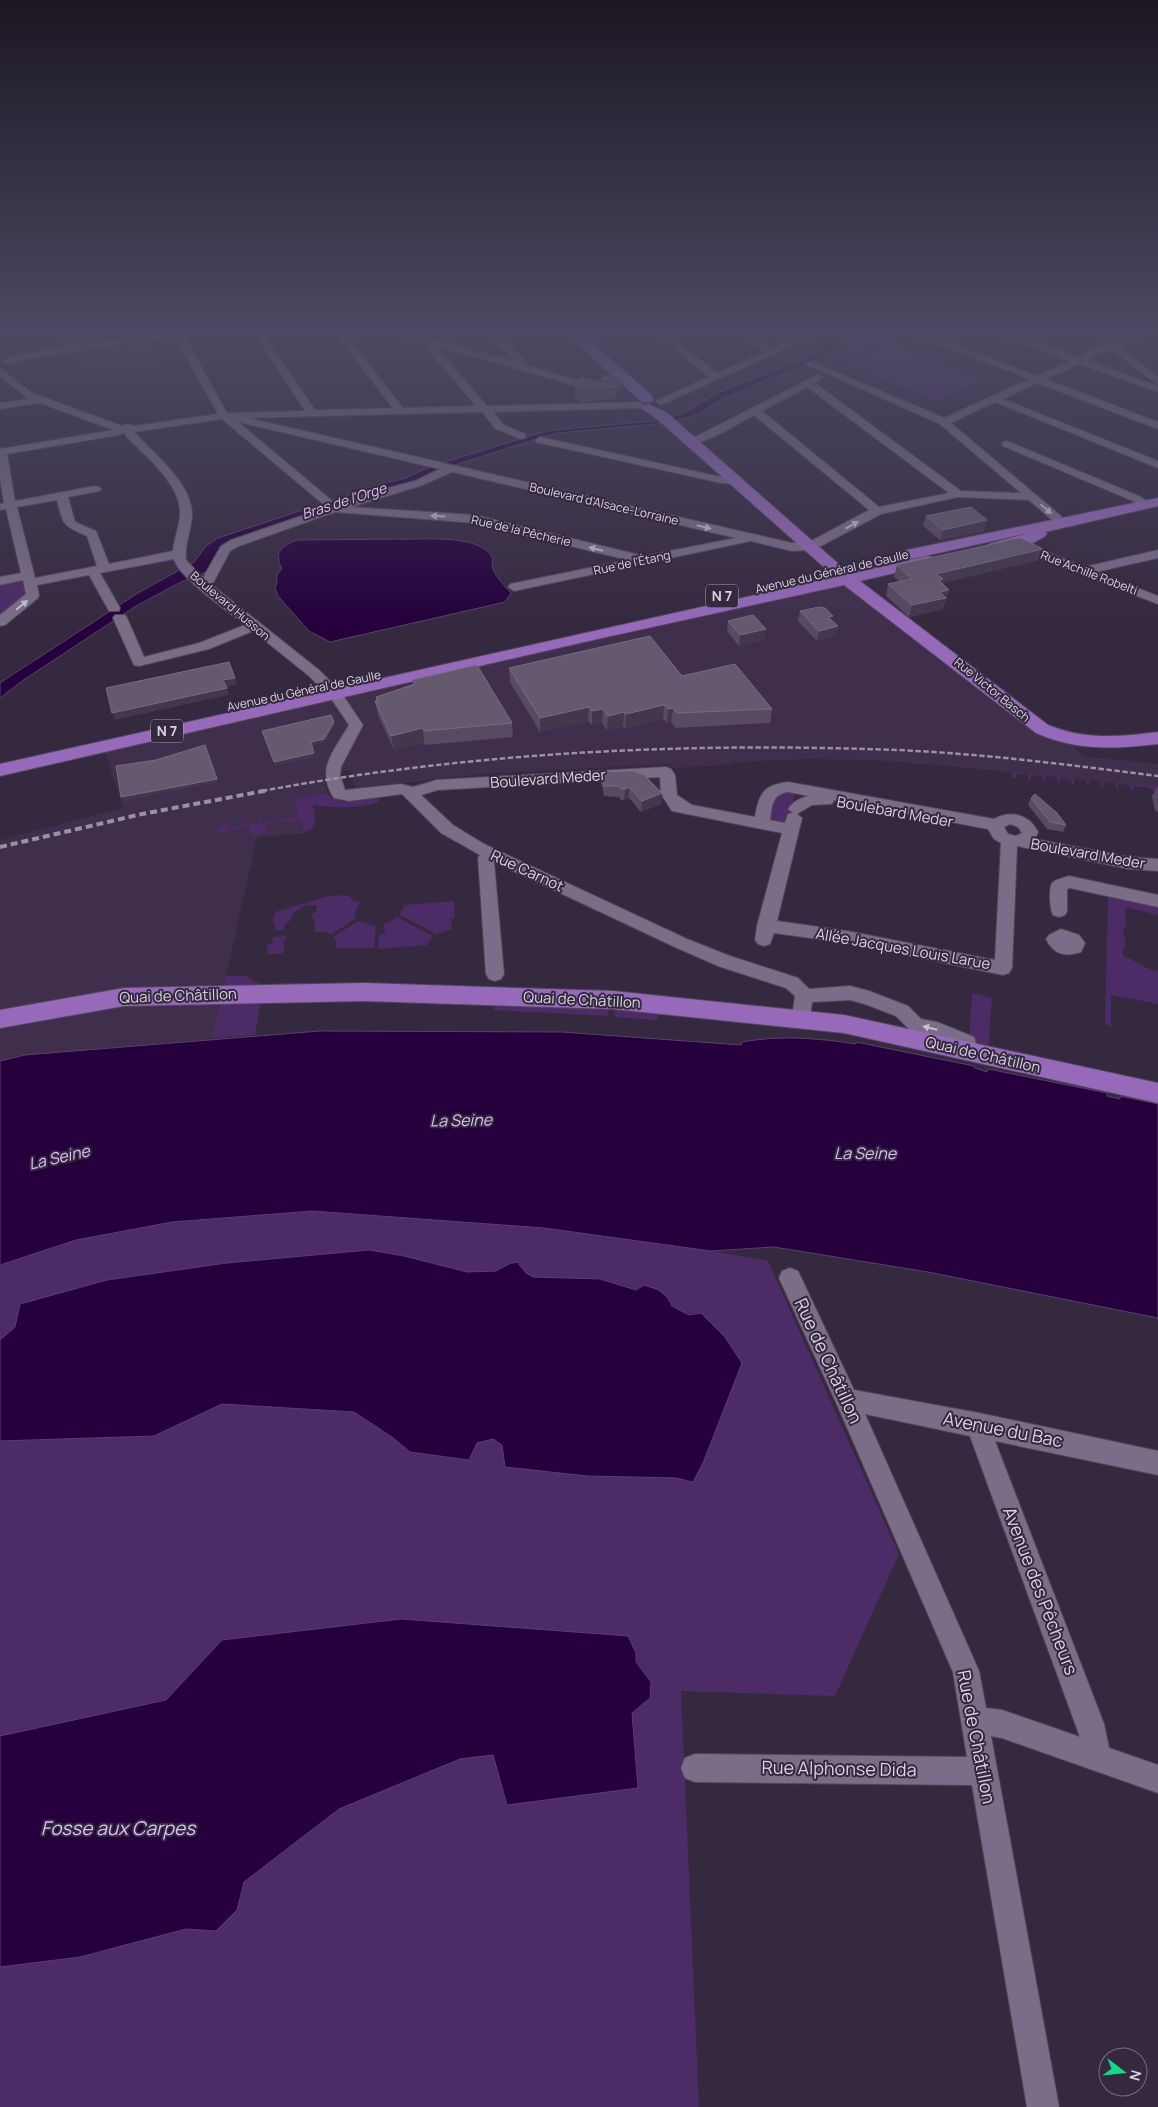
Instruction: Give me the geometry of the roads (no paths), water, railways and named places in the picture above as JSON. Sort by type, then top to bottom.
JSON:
[{"type":"main road","name":"Rue Victor Basch","points":[[678,427],[735,481],[842,575],[992,689],[1034,724],[1050,733],[1069,740],[1089,743],[1158,738]]},
{"type":"main road","name":"Avenue du Général de Gaulle","points":[[605,628],[842,575],[1014,531],[1154,505]]},
{"type":"main road","name":"Avenue du Général de Gaulle","points":[[842,575],[1033,537],[1154,505]]},
{"type":"main road","name":"Avenue du Général de Gaulle","points":[[0,770],[331,690],[984,543],[1057,524]]},
{"type":"main road","name":"Avenue du Général de Gaulle","points":[[984,543],[1033,537]]},
{"type":"main road","name":"Avenue du Général de Gaulle","points":[[0,760],[213,711],[331,690]]},
{"type":"main road","name":"Quai de Châtillon","points":[[0,1019],[124,996],[364,992],[803,1007],[844,1024],[1158,1093]]},
{"type":"street","points":[[102,435],[107,431],[108,427]]},
{"type":"street","points":[[0,581],[181,559],[187,519],[187,510],[182,493],[126,431],[116,427]]},
{"type":"street","points":[[0,622],[33,596],[30,578],[5,505],[0,452],[150,427]]},
{"type":"street","points":[[238,427],[326,501]]},
{"type":"street","name":"Boulevard d'Alsace-Lorraine","points":[[274,427],[749,538],[792,547],[809,546]]},
{"type":"street","points":[[500,427],[521,436]]},
{"type":"street","points":[[693,441],[720,427]]},
{"type":"street","points":[[776,427],[877,511]]},
{"type":"street","points":[[869,427],[958,494]]},
{"type":"street","points":[[950,427],[1057,518],[1057,524]]},
{"type":"street","points":[[1065,427],[1158,465]]},
{"type":"street","points":[[540,440],[722,480],[735,481]]},
{"type":"street","points":[[1007,444],[1154,505]]},
{"type":"street","points":[[200,582],[225,549],[235,543],[419,482],[452,468]]},
{"type":"street","points":[[5,505],[95,489]]},
{"type":"street","points":[[809,546],[877,511],[958,494],[1031,497]]},
{"type":"street","points":[[62,495],[71,526],[92,534],[98,569],[140,662],[204,646],[253,626]]},
{"type":"street","name":"Rue de la Pêcherie","points":[[336,509],[475,519],[644,560]]},
{"type":"street","name":"Rue Achille Robelti","points":[[1033,537],[1028,548],[1032,551],[1158,600]]},
{"type":"street","name":"Rue de l'Étang","points":[[514,587],[749,538]]},
{"type":"street","points":[[1082,571],[1158,554]]},
{"type":"street","name":"Boulevard Husson","points":[[181,559],[200,582],[314,673],[331,690]]},
{"type":"street","points":[[331,690],[356,725],[333,767],[332,775],[339,794],[349,796],[400,788],[411,793]]},
{"type":"street","points":[[640,774],[666,772],[668,777],[667,790],[672,800],[688,809]]},
{"type":"street","points":[[640,774],[657,787],[668,804],[791,829]]},
{"type":"street","name":"Boulevard Meder","points":[[411,793],[437,786],[640,774]]},
{"type":"street","name":"Boulevard Meder","points":[[761,823],[769,793],[772,790],[788,787],[1010,834],[1129,863],[1158,865]]},
{"type":"street","name":"Allée Jacques Louis Larue","points":[[800,790],[765,933],[847,937],[1003,968],[1010,834]]},
{"type":"street","name":"Rue Carnot","points":[[411,793],[447,829],[466,842],[689,947],[724,961],[787,981],[799,988],[803,1007]]},
{"type":"street","name":"Boulebard Meder","points":[[796,809],[803,802],[823,799],[1010,834]]},
{"type":"street","name":"Boulevard Meder","points":[[1010,834],[1158,855]]},
{"type":"street","points":[[490,854],[486,858],[496,974]]},
{"type":"street","points":[[1059,922],[1059,886],[1069,882],[1158,901]]},
{"type":"street","points":[[803,1007],[850,993],[869,998],[902,1010],[916,1025],[930,1027],[967,1042],[966,1051]]},
{"type":"street","name":"Rue de Châtillon","points":[[790,1278],[966,1671],[1042,2107]]},
{"type":"street","name":"Avenue du Bac","points":[[847,1402],[867,1403],[1158,1463]]},
{"type":"street","name":"Avenue des Pêcheurs","points":[[979,1425],[1090,1724],[1095,1743],[1095,1758]]},
{"type":"street","points":[[974,1720],[1002,1724],[1158,1779]]},
{"type":"street","name":"Rue Alphonse Dida","points":[[695,1768],[983,1771]]},
{"type":"water","name":"Bras de l'Orge","points":[[620,427],[559,433],[543,437],[436,471],[414,481],[374,493],[220,548],[206,572],[179,583],[136,606],[22,681],[0,698],[0,683],[138,593],[194,562],[206,546],[218,538],[378,485],[406,478],[429,467],[553,430]]},
{"type":"water","points":[[437,539],[465,542],[477,545],[487,551],[493,559],[492,563],[495,572],[511,593],[505,602],[330,642],[309,631],[278,596],[275,588],[277,574],[282,569],[278,558],[280,550],[297,540]]},
{"type":"water","name":"La Seine","points":[[320,1031],[562,1032],[741,1045],[742,1042],[785,1038],[827,1040],[856,1044],[856,1042],[974,1066],[987,1072],[988,1069],[1107,1093],[1107,1096],[1120,1099],[1120,1096],[1158,1104],[1158,1318],[928,1272],[774,1247],[711,1251],[544,1228],[312,1211],[172,1222],[76,1240],[0,1265],[0,1061],[25,1055]]},
{"type":"water","points":[[369,1250],[404,1256],[467,1272],[496,1271],[517,1262],[526,1273],[533,1277],[600,1279],[636,1290],[644,1285],[659,1290],[668,1298],[672,1306],[689,1315],[701,1313],[725,1337],[742,1363],[703,1463],[693,1482],[676,1478],[587,1476],[505,1467],[502,1445],[493,1439],[477,1443],[469,1460],[410,1452],[392,1437],[354,1412],[222,1404],[154,1436],[0,1441],[0,1340],[15,1327],[20,1304],[107,1280],[227,1263]]},
{"type":"water","name":"Fosse aux Carpes","points":[[401,1619],[628,1636],[636,1653],[636,1662],[651,1682],[650,1698],[632,1713],[638,1788],[507,1805],[493,1755],[460,1759],[339,1809],[244,1882],[237,1910],[216,1931],[186,1929],[80,1957],[0,1967],[0,1736],[166,1700],[222,1640]]},
{"type":"tunnel","points":[[824,579],[859,571]]},
{"type":"railway","points":[[262,791],[337,778],[487,760],[563,754],[715,748],[866,749],[939,752],[1158,776]]},
{"type":"railway","points":[[0,847],[142,814],[269,790]]}]
